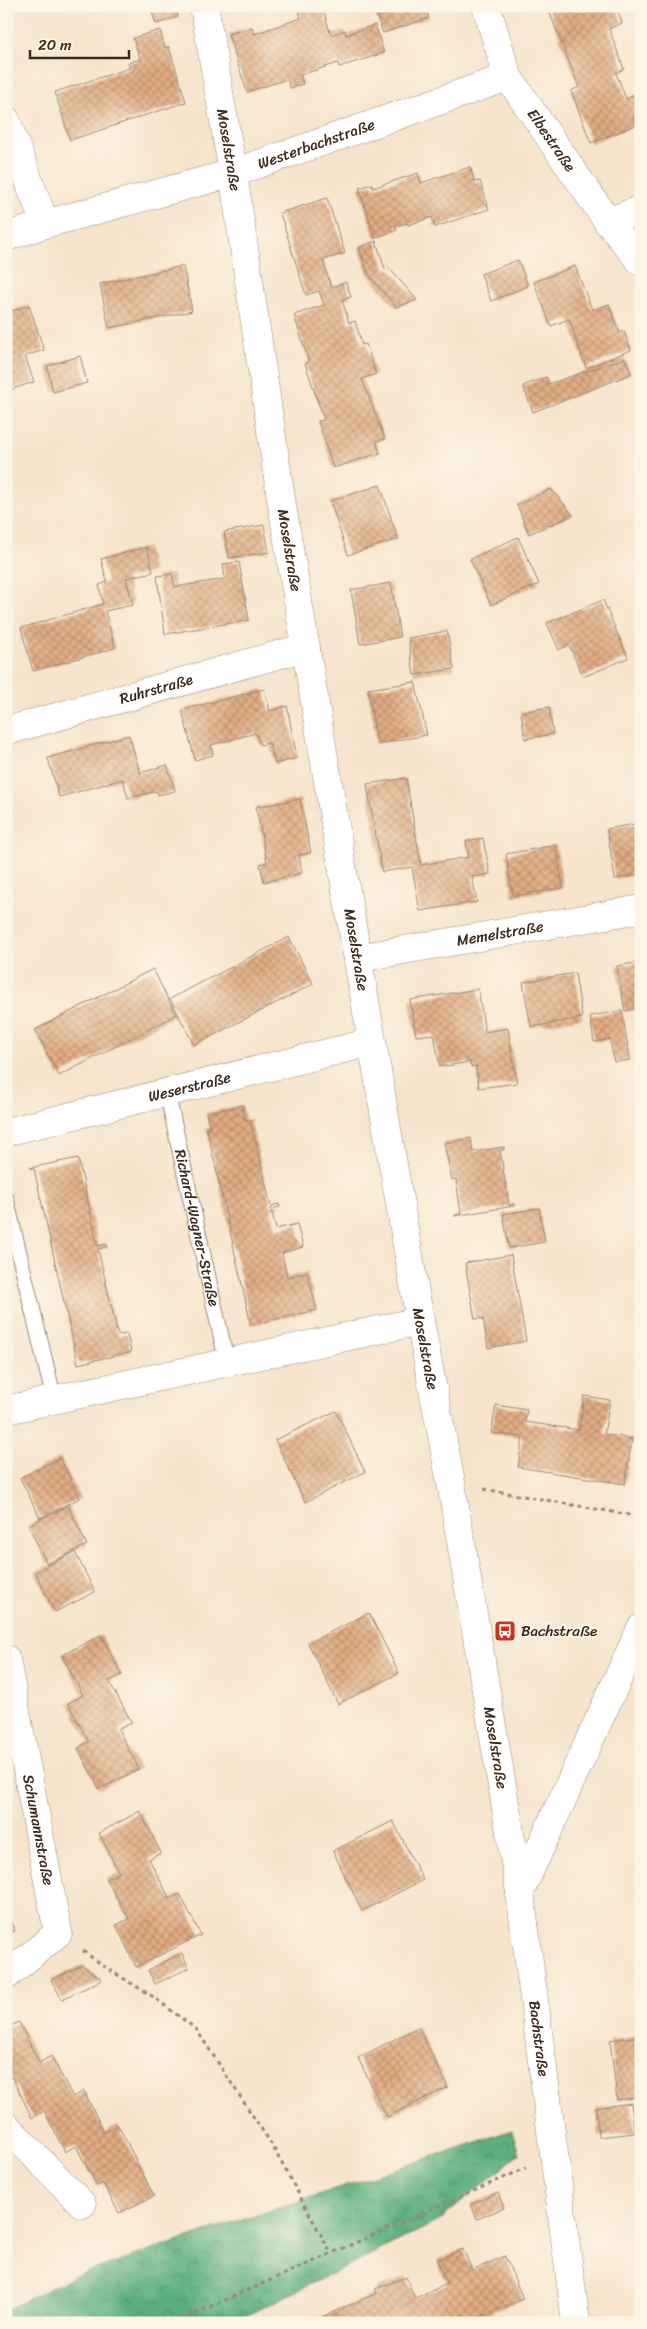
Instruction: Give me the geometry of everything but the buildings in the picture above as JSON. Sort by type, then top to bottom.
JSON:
[{"type":"street","name":"Moselstraße","points":[[204,6],[233,173],[281,495],[372,1042],[420,1321],[451,1483],[520,1892]]},
{"type":"street","name":"Elbestraße","points":[[486,6],[508,77],[608,222],[641,262]]},
{"type":"street","name":"Westerbachstraße","points":[[6,237],[46,224],[233,173],[508,77]]},
{"type":"street","points":[[6,120],[46,224]]},
{"type":"street","points":[[608,222],[641,209]]},
{"type":"street","name":"Ruhrstraße","points":[[6,731],[306,647]]},
{"type":"street","name":"Memelstraße","points":[[358,958],[641,909]]},
{"type":"street","name":"Weserstraße","points":[[6,1132],[372,1042]]},
{"type":"street","points":[[6,1410],[420,1321]]},
{"type":"street","points":[[520,1892],[641,1628]]},
{"type":"street","name":"Schumannstraße","points":[[6,1659],[58,1933]]},
{"type":"street","name":"Bachstraße","points":[[520,1892],[576,2323]]},
{"type":"street","points":[[6,1976],[58,1933]]},
{"type":"street","points":[[6,2126],[82,2204]]},
{"type":"lane","name":"Richard-Wagner-Straße","points":[[167,1092],[227,1363]]},
{"type":"lane","points":[[6,1200],[54,1400]]},
{"type":"path","points":[[451,1483],[641,1517]]},
{"type":"path","points":[[58,1933],[196,2028],[270,2142],[331,2254]]},
{"type":"path","points":[[173,2323],[554,2155]]},
{"type":"green space","points":[[512,2130],[519,2154],[439,2221],[231,2323],[6,2323],[6,2310],[77,2275]]},
{"type":"place","name":"Bachstraße","points":[[505,1631]]}]
